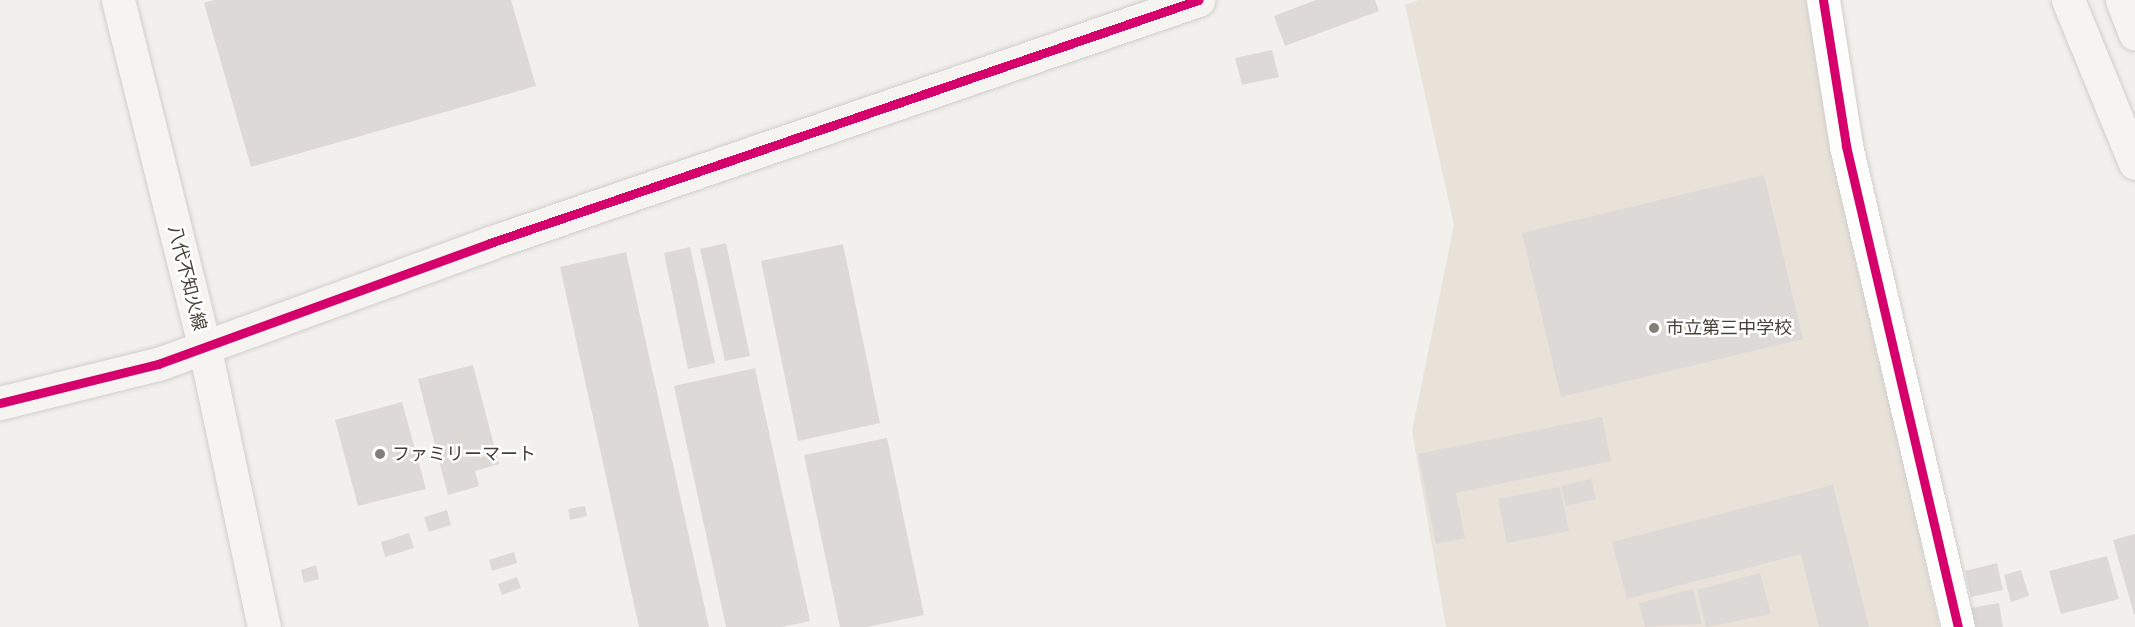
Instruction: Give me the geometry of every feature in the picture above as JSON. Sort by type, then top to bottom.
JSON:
[{"type":"street","name":"八代不知火線","points":[[118,0],[204,345],[264,627]]},
{"type":"street","points":[[0,403],[158,364],[204,345],[1198,0]]},
{"type":"street","points":[[1823,0],[1846,146],[1958,627]]},
{"type":"street","points":[[2068,0],[2135,163]]},
{"type":"street","points":[[2122,0],[2135,33]]},
{"type":"shaded area","name":"市立第三中学校","points":[[1419,0],[1807,0],[1939,627],[1446,627],[1412,431],[1454,225],[1405,5]]},
{"type":"building","points":[[214,0],[511,0],[536,86],[251,167],[204,3]]},
{"type":"building","points":[[1316,0],[1375,0],[1379,11],[1285,46],[1274,16]]},
{"type":"building","points":[[1272,50],[1279,77],[1242,85],[1235,58]]},
{"type":"building","points":[[1764,175],[1803,339],[1561,397],[1522,233]]},
{"type":"building","points":[[726,243],[750,356],[725,361],[700,249]]},
{"type":"building","points":[[843,244],[880,423],[798,441],[761,261]]},
{"type":"building","points":[[690,247],[715,363],[688,369],[664,253]]},
{"type":"building","points":[[626,252],[709,627],[639,627],[560,267]]},
{"type":"building","points":[[473,365],[499,464],[475,471],[479,486],[448,495],[418,379]]},
{"type":"building","points":[[755,368],[810,621],[782,627],[726,627],[674,386]]},
{"type":"building","name":"ファミリーマート","points":[[402,402],[426,489],[358,506],[335,420]]},
{"type":"building","points":[[1602,417],[1611,461],[1456,493],[1465,538],[1436,544],[1418,454]]},
{"type":"building","points":[[887,438],[924,615],[867,627],[840,627],[804,455]]},
{"type":"building","points":[[1591,479],[1596,499],[1566,506],[1561,486]]},
{"type":"building","points":[[1833,485],[1869,627],[1819,627],[1801,554],[1627,599],[1612,542]]},
{"type":"building","points":[[1560,487],[1569,531],[1507,543],[1498,499]]},
{"type":"building","points":[[585,506],[587,516],[570,520],[568,509]]},
{"type":"building","points":[[447,510],[451,525],[429,532],[424,517]]},
{"type":"building","points":[[409,533],[414,548],[385,557],[381,542]]},
{"type":"building","points":[[2135,534],[2135,614],[2134,614],[2113,540]]},
{"type":"building","points":[[514,552],[517,563],[492,571],[489,560]]},
{"type":"building","points":[[2107,556],[2119,599],[2061,614],[2049,571]]},
{"type":"building","points":[[1997,563],[2003,590],[1971,597],[1965,571]]},
{"type":"building","points":[[316,565],[319,579],[304,583],[301,570]]},
{"type":"building","points":[[2021,570],[2029,596],[2011,602],[2004,575]]},
{"type":"building","points":[[1760,573],[1771,614],[1706,627],[1697,590]]},
{"type":"building","points":[[517,577],[521,588],[502,595],[498,584]]},
{"type":"building","points":[[1693,589],[1702,624],[1645,627],[1639,603]]},
{"type":"building","points":[[1999,603],[2003,627],[1968,627],[1965,609]]},
{"type":"cycle path","points":[[0,403],[158,364],[490,243],[1198,0]]},
{"type":"cycle path","points":[[1823,0],[1846,146],[1958,627]]},
{"type":"place","name":"市立第三中学校","points":[[1654,328]]},
{"type":"place","name":"ファミリーマート","points":[[380,454]]}]
